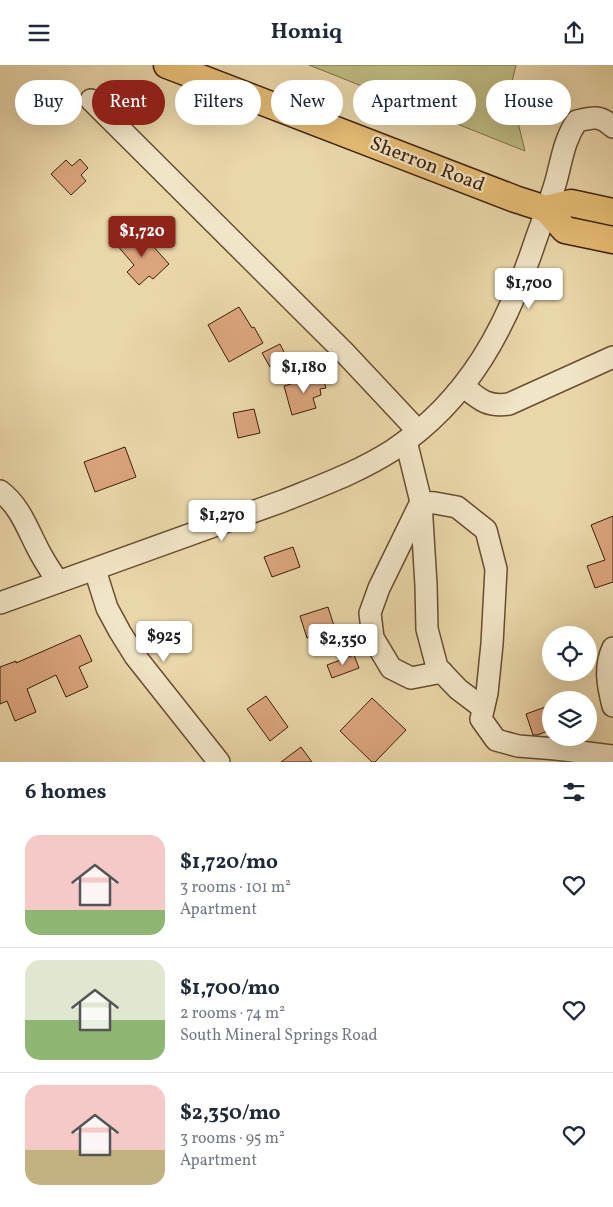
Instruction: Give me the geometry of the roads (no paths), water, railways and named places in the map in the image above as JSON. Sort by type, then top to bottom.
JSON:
[{"type":"main road","name":"Sherron Road","points":[[167,65],[515,199],[546,209]]},
{"type":"main road","points":[[613,212],[571,203],[546,209],[564,230],[613,240]]},
{"type":"street","points":[[91,100],[343,351],[412,436],[421,502],[427,629],[437,667],[458,689],[483,708]]},
{"type":"street","points":[[0,603],[283,501],[374,461],[412,436],[437,415],[463,386],[498,334],[518,288],[546,209],[569,134],[577,121],[592,117],[604,119],[613,127]]},
{"type":"street","points":[[463,386],[485,403],[496,406],[509,404],[613,357]]},
{"type":"street","points":[[0,491],[12,501],[20,513],[44,560],[58,582]]},
{"type":"street","points":[[421,502],[379,587],[370,613],[373,638],[390,668],[411,678],[442,672]]},
{"type":"street","points":[[421,502],[457,507],[486,530],[496,569],[492,644],[481,719],[496,740],[518,746],[613,756]]},
{"type":"street","points":[[94,569],[107,607],[135,656],[220,762]]},
{"type":"street","points":[[610,653],[608,688],[613,705]]}]
